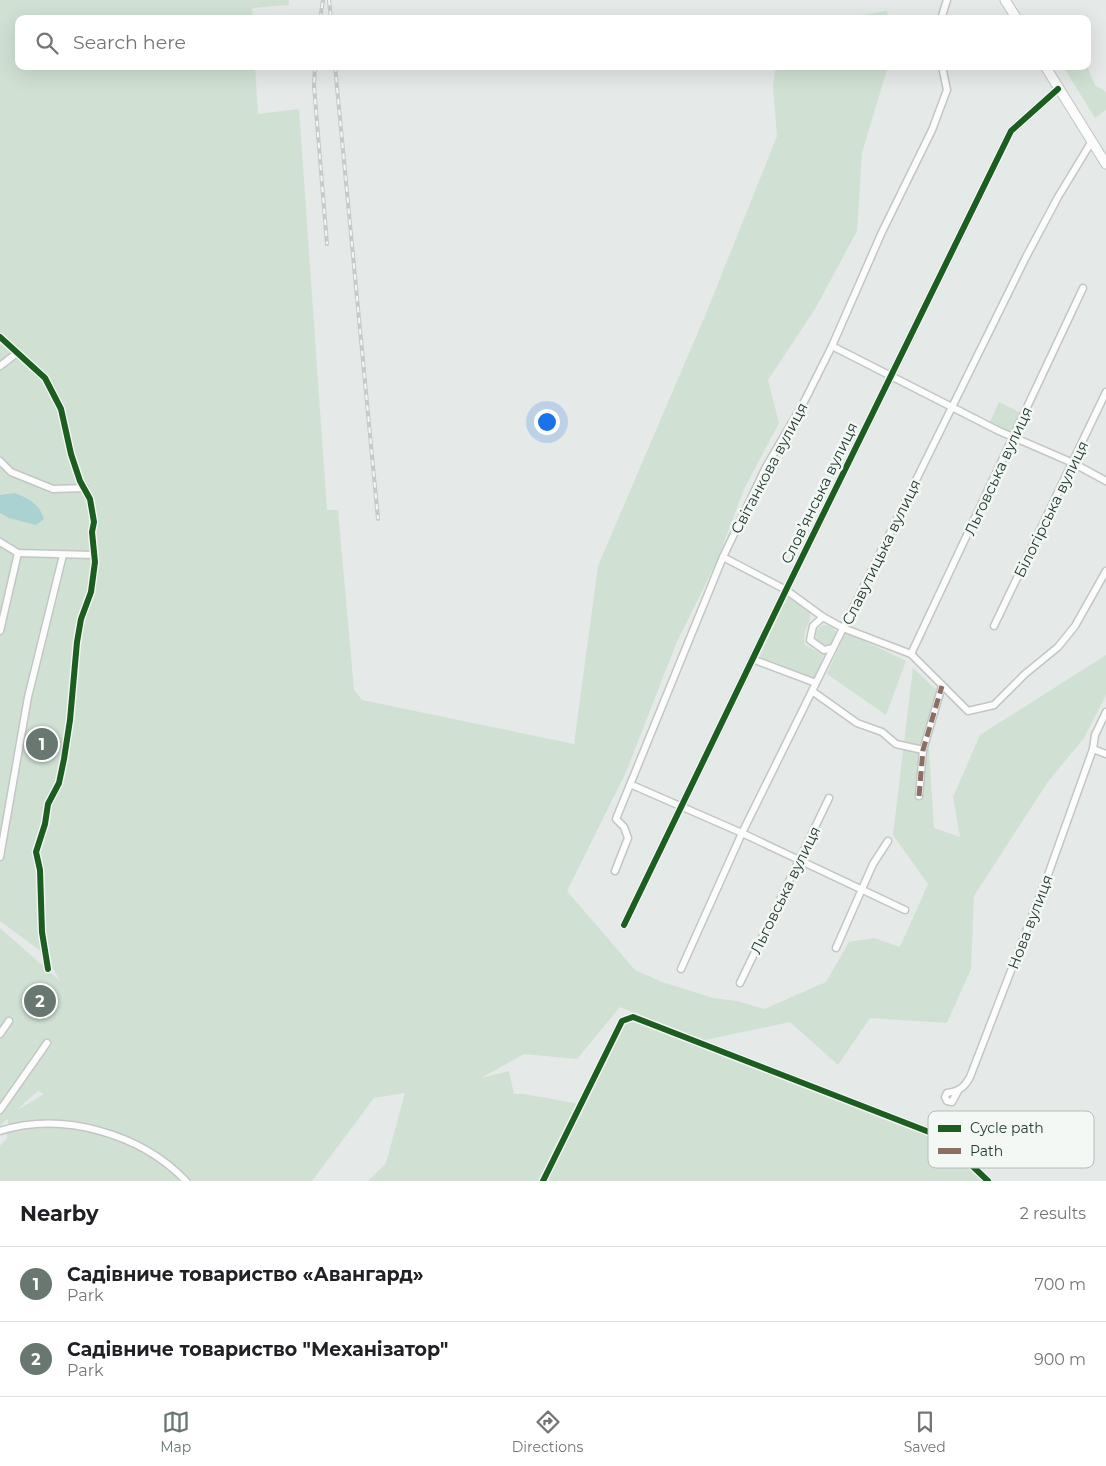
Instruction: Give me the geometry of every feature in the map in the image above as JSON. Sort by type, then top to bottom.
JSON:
[{"type":"main road","points":[[1005,0],[1014,15]]},
{"type":"main road","points":[[1047,70],[1106,164]]},
{"type":"street","points":[[942,15],[947,0]]},
{"type":"street","name":"Світанкова вулиця","points":[[615,871],[628,838],[624,827],[616,819],[632,785],[723,557],[766,467],[805,400],[832,346],[882,232],[932,130],[947,90],[943,70]]},
{"type":"street","name":"Словʼянська вулиця","points":[[624,925],[1011,131],[1058,89]]},
{"type":"street","name":"Славутицька вулиця","points":[[681,969],[742,833],[952,407],[1049,214],[1092,141]]},
{"type":"street","name":"Льговська вулиця","points":[[911,654],[1083,288]]},
{"type":"street","points":[[0,337],[45,378],[61,409],[71,454],[90,499],[94,522],[92,532],[94,555],[91,592],[81,619],[77,642],[70,720],[61,775],[48,804],[46,824],[36,852],[40,870],[42,932],[48,969]]},
{"type":"street","points":[[832,346],[1014,438],[1073,463],[1106,481]]},
{"type":"street","points":[[0,366],[17,353]]},
{"type":"street","name":"Білогірська вулиця","points":[[994,626],[1106,392]]},
{"type":"street","points":[[0,461],[11,472],[53,489],[85,488]]},
{"type":"street","points":[[0,542],[18,553],[94,555]]},
{"type":"street","points":[[0,631],[18,553]]},
{"type":"street","points":[[0,857],[28,698],[63,555]]},
{"type":"street","points":[[723,557],[786,590],[823,617],[843,628],[911,654],[968,711],[994,705],[1025,674],[1058,648],[1075,626],[1106,571]]},
{"type":"street","points":[[823,617],[813,626],[810,640],[815,646],[824,650],[833,648]]},
{"type":"street","points":[[752,660],[816,683]]},
{"type":"street","points":[[919,796],[924,750],[942,686]]},
{"type":"street","points":[[812,691],[857,724],[882,732],[896,744],[924,750]]},
{"type":"street","name":"Нова вулиця","points":[[958,1091],[965,1086],[970,1077],[1049,872],[1093,749],[1095,735],[1106,712]]},
{"type":"street","points":[[1093,749],[1106,754]]},
{"type":"street","points":[[632,785],[742,833],[905,910]]},
{"type":"street","name":"Льговська вулиця","points":[[740,983],[829,798]]},
{"type":"street","points":[[836,948],[873,864],[888,841]]},
{"type":"street","points":[[543,1181],[622,1021],[633,1017],[928,1131]]},
{"type":"street","points":[[0,1034],[10,1021]]},
{"type":"street","points":[[0,1110],[47,1043]]},
{"type":"street","points":[[0,1131],[42,1124],[73,1125],[116,1135],[172,1166],[186,1181]]},
{"type":"street","points":[[975,1168],[988,1181]]},
{"type":"green space","points":[[0,0],[289,0],[289,5],[252,8],[253,15],[15,15],[15,70],[255,70],[258,114],[299,109],[327,510],[338,510],[354,690],[362,700],[574,744],[598,566],[707,311],[777,136],[773,85],[775,70],[887,70],[862,153],[857,231],[815,309],[768,380],[779,423],[744,489],[717,561],[676,644],[626,772],[567,891],[635,970],[662,982],[713,998],[737,1001],[764,1009],[826,982],[849,942],[874,938],[900,947],[928,884],[893,835],[913,668],[940,693],[942,700],[928,734],[934,828],[960,837],[953,797],[980,735],[1106,655],[1106,695],[1084,738],[1047,783],[974,896],[971,969],[947,1023],[870,1018],[838,1065],[790,1022],[705,1040],[620,1007],[577,1059],[524,1054],[481,1078],[509,1071],[514,1094],[580,1104],[542,1181],[368,1181],[386,1163],[405,1093],[374,1098],[312,1181],[0,1181],[0,1146],[7,1138],[8,1119],[0,1126],[0,928],[60,981],[46,955],[0,921]],"holes":[[[38,1091],[44,1094],[19,1109]]]},
{"type":"green space","points":[[887,11],[888,15],[862,15]]},
{"type":"green space","points":[[1065,70],[1089,70],[1095,85],[1106,92],[1106,110],[1095,118]]},
{"type":"green space","points":[[999,402],[1023,414],[1014,430],[1008,430],[990,422]]},
{"type":"green space","points":[[787,597],[793,598],[810,612],[804,635],[805,645],[824,655],[815,678],[763,660],[760,656]]},
{"type":"green space","points":[[822,625],[830,625],[836,631],[836,639],[830,645],[822,645],[816,639],[816,631]]},
{"type":"green space","points":[[846,632],[906,661],[886,715],[827,674]]},
{"type":"green space","points":[[632,1019],[928,1134],[928,1168],[970,1168],[984,1181],[545,1181],[623,1023]]},
{"type":"water","points":[[15,493],[33,503],[39,509],[44,519],[36,525],[9,518],[0,513],[0,495]]},
{"type":"railway","points":[[321,15],[323,0]]},
{"type":"railway","points":[[329,0],[331,15]]},
{"type":"railway","points":[[315,70],[314,86],[327,244]]},
{"type":"railway","points":[[335,70],[378,519]]},
{"type":"marked path","points":[[919,796],[923,750],[942,686]]},
{"type":"cycle path","points":[[624,925],[1011,131],[1058,89]]},
{"type":"cycle path","points":[[0,337],[45,378],[61,409],[71,454],[80,481],[90,499],[94,522],[92,532],[95,562],[91,592],[81,619],[77,642],[70,720],[64,759],[59,783],[48,804],[45,824],[36,852],[40,870],[42,932],[48,969]]},
{"type":"cycle path","points":[[543,1181],[622,1021],[633,1017],[928,1132]]},
{"type":"cycle path","points":[[974,1168],[988,1181]]},
{"type":"place","name":"Садівниче товариство «Авангард»","points":[[42,744]]},
{"type":"place","name":"Садівниче товариство \"Механізатор\"","points":[[40,1001]]}]
